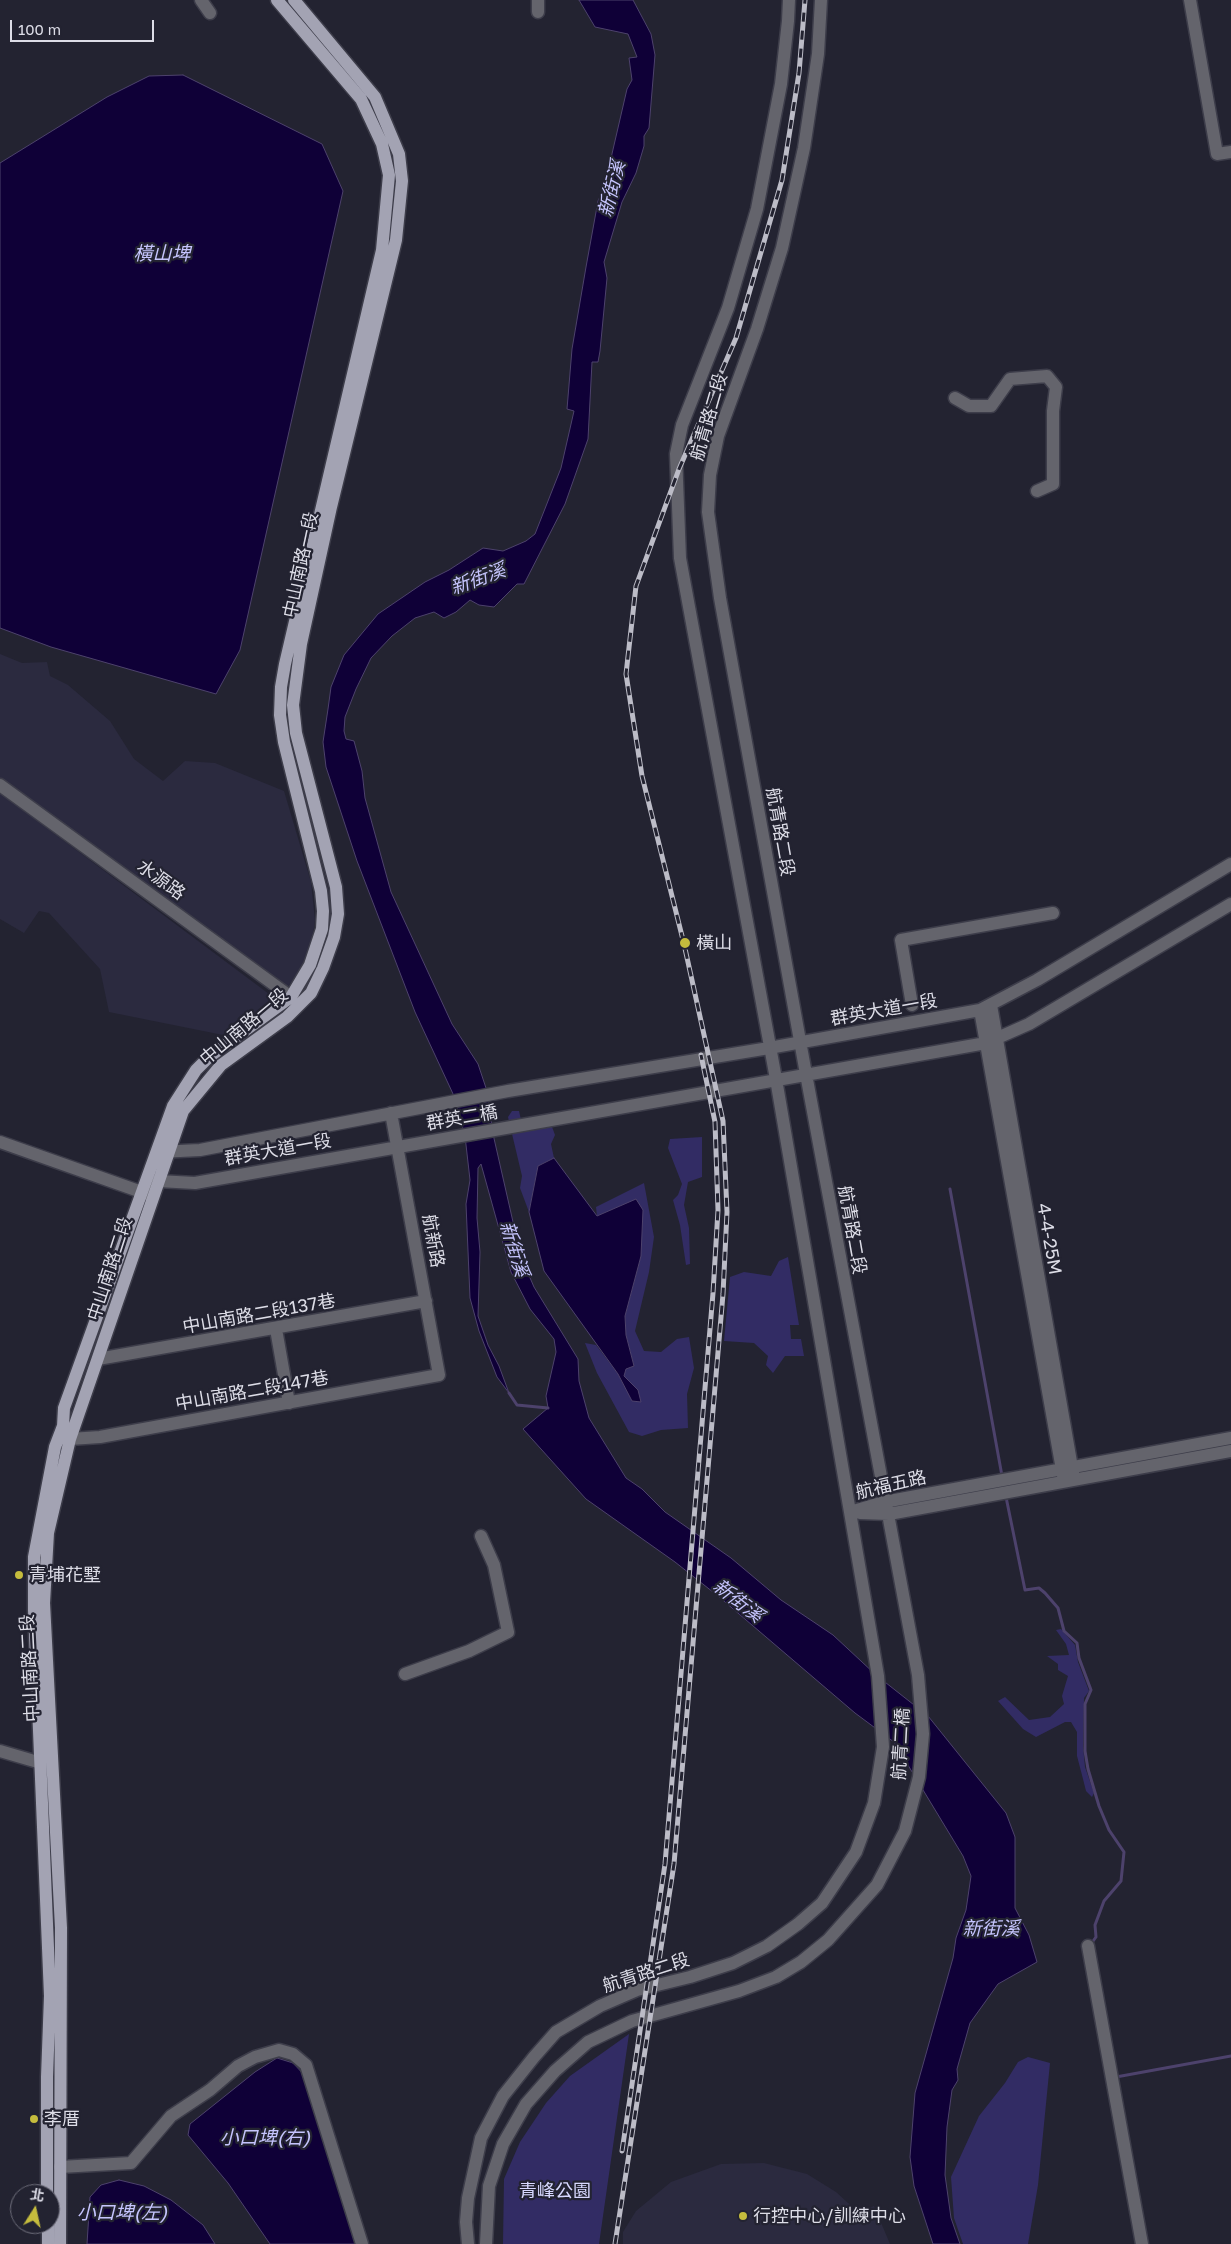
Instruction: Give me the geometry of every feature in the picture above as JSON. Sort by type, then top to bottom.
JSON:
[{"type":"main road","name":"中山南路一段","points":[[178,1109],[221,1065],[287,1017],[317,949],[323,911],[321,891],[284,742],[280,715],[281,687],[382,250],[389,175],[382,144],[361,99],[277,0]]},
{"type":"main road","name":"中山南路一段","points":[[294,0],[375,97],[399,154],[402,181],[396,240],[331,507],[301,644],[294,705],[296,733],[336,887],[338,914],[334,936],[323,968],[311,993],[295,1001]]},
{"type":"main road","name":"中山南路二段","points":[[47,2184],[47,2077],[50,1996],[34,1610],[34,1557],[55,1448],[62,1426],[64,1408],[150,1188],[178,1109]]},
{"type":"main road","name":"中山南路二段","points":[[60,2244],[61,1928],[44,1603],[48,1533],[70,1439],[98,1360],[150,1188]]},
{"type":"street","points":[[201,0],[210,13]]},
{"type":"street","name":"航青路二段","points":[[788,0],[788,22],[781,84],[758,209],[728,308],[682,424],[676,454],[680,558],[776,1079],[870,1638]]},
{"type":"street","name":"航青路二段","points":[[821,0],[818,54],[804,148],[782,248],[757,329],[718,436],[710,475],[708,512],[720,598],[918,1675]]},
{"type":"street","points":[[1190,0],[1217,154],[1231,152]]},
{"type":"street","points":[[955,398],[969,406],[991,406],[1010,379],[1047,376],[1056,387],[1052,411],[1053,484],[1037,491]]},
{"type":"street","name":"水源路","points":[[0,785],[295,1001]]},
{"type":"street","name":"群英大道一段","points":[[508,1091],[801,1043],[985,1008],[1231,864]]},
{"type":"street","points":[[776,1079],[991,1041],[1029,1024],[1231,904]]},
{"type":"street","points":[[912,1005],[902,940],[1053,913]]},
{"type":"street","name":"4-4-25M","points":[[985,1008],[1068,1474]]},
{"type":"street","name":"群英二橋","points":[[416,1144],[776,1079]]},
{"type":"street","name":"群英二橋","points":[[411,1109],[508,1091]]},
{"type":"street","name":"群英大道一段","points":[[163,1151],[200,1150],[411,1109]]},
{"type":"street","name":"航新路","points":[[391,1113],[439,1375]]},
{"type":"street","name":"群英大道一段","points":[[0,1142],[150,1188],[195,1183],[416,1144]]},
{"type":"street","name":"中山南路二段137巷","points":[[98,1360],[426,1301]]},
{"type":"street","points":[[276,1329],[290,1403]]},
{"type":"street","name":"中山南路二段147巷","points":[[70,1439],[100,1437],[439,1375]]},
{"type":"street","name":"航福五路","points":[[850,1512],[887,1508],[1068,1474],[1231,1438]]},
{"type":"street","name":"航福五路","points":[[887,1508],[1003,1480],[1068,1474],[1231,1451]]},
{"type":"street","points":[[406,1674],[469,1651],[508,1632],[494,1565],[481,1536]]},
{"type":"street","name":"航青二橋","points":[[870,1638],[882,1708],[883,1747],[880,1767]]},
{"type":"street","name":"航青二橋","points":[[486,2244],[489,2186],[503,2144],[526,2104],[555,2071],[588,2042],[632,2021],[739,1991],[776,1976],[801,1962],[828,1940],[877,1885],[893,1857],[911,1815],[919,1777],[923,1734],[918,1675]]},
{"type":"street","points":[[0,1751],[41,1762]]},
{"type":"street","name":"航青路二段","points":[[468,2244],[466,2222],[468,2198],[481,2138],[503,2096],[534,2057],[556,2032],[600,2006],[637,1990],[690,1977],[733,1963],[767,1946],[798,1924],[822,1903],[856,1852],[874,1803],[880,1767]]},
{"type":"street","points":[[1088,1946],[1142,2244]]},
{"type":"street","points":[[60,2167],[131,2163],[171,2116],[210,2090],[238,2066],[256,2057],[279,2050],[293,2054],[306,2065],[362,2244]]},
{"type":"shaded area","points":[[0,654],[22,663],[47,662],[50,676],[68,685],[110,721],[134,759],[163,781],[185,761],[215,763],[284,791],[311,882],[315,920],[312,943],[304,963],[288,987],[0,780]]},
{"type":"shaded area","points":[[0,793],[269,994],[270,1002],[265,1011],[228,1036],[109,1012],[100,969],[49,913],[39,911],[24,933],[0,919]]},
{"type":"shaded area","points":[[764,2163],[807,2174],[836,2192],[858,2212],[874,2206],[890,2244],[623,2244],[623,2232],[636,2211],[671,2182],[721,2164]]},
{"type":"green space","points":[[512,1111],[519,1111],[522,1124],[551,1124],[555,1135],[551,1144],[554,1158],[538,1166],[529,1212],[520,1188],[522,1176],[508,1117]]},
{"type":"green space","points":[[702,1137],[702,1177],[688,1182],[684,1205],[689,1228],[690,1264],[686,1265],[680,1225],[673,1200],[678,1195],[682,1184],[668,1148],[670,1139]]},
{"type":"green space","points":[[644,1183],[654,1237],[649,1272],[635,1331],[644,1351],[661,1352],[677,1339],[689,1337],[694,1368],[687,1394],[688,1428],[661,1430],[642,1436],[629,1432],[597,1373],[585,1343],[596,1345],[618,1374],[632,1401],[638,1390],[624,1376],[625,1369],[634,1366],[626,1335],[625,1316],[641,1256],[636,1200],[597,1216],[596,1207]]},
{"type":"green space","points":[[788,1257],[799,1325],[790,1325],[791,1339],[801,1339],[804,1356],[785,1356],[773,1373],[766,1365],[768,1356],[754,1343],[724,1341],[730,1277],[744,1272],[771,1276],[779,1261]]},
{"type":"green space","points":[[1061,1629],[1075,1645],[1078,1662],[1089,1691],[1084,1698],[1083,1746],[1085,1767],[1094,1793],[1092,1797],[1086,1791],[1077,1756],[1077,1732],[1071,1722],[1065,1722],[1036,1737],[1023,1729],[998,1701],[1005,1697],[1029,1720],[1050,1717],[1064,1704],[1062,1696],[1068,1676],[1058,1670],[1058,1664],[1047,1656],[1069,1655],[1066,1644],[1056,1630]]},
{"type":"green space","name":"青峰公園","points":[[629,2034],[599,2244],[503,2244],[504,2179],[520,2142],[546,2103],[570,2076]]},
{"type":"green space","points":[[1028,2057],[1050,2063],[1038,2185],[1028,2244],[963,2244],[954,2218],[951,2177],[979,2116],[1005,2083],[1018,2062]]},
{"type":"water","name":"新街溪","points":[[579,0],[633,0],[651,34],[655,55],[649,128],[644,136],[644,146],[636,173],[622,202],[604,262],[607,278],[600,351],[598,362],[592,362],[588,439],[565,504],[524,584],[517,584],[494,607],[479,605],[470,600],[456,612],[444,618],[434,612],[415,618],[392,636],[371,658],[345,717],[344,731],[346,739],[354,741],[362,771],[365,798],[391,892],[452,1024],[478,1064],[487,1091],[493,1134],[521,1257],[534,1287],[578,1359],[579,1381],[589,1418],[626,1478],[642,1489],[665,1512],[731,1558],[781,1600],[833,1635],[876,1675],[928,1716],[1006,1813],[1015,1837],[1015,1908],[1029,1935],[1037,1962],[998,1984],[970,2023],[957,2069],[958,2080],[952,2090],[947,2127],[945,2175],[951,2218],[960,2244],[933,2244],[914,2186],[910,2157],[915,2093],[953,1958],[956,1938],[966,1910],[971,1876],[963,1856],[894,1742],[855,1713],[718,1596],[675,1562],[586,1499],[523,1429],[548,1408],[546,1396],[556,1352],[554,1339],[530,1309],[511,1272],[481,1164],[478,1168],[477,1218],[480,1252],[478,1316],[488,1345],[499,1366],[509,1393],[497,1377],[479,1331],[470,1298],[466,1204],[470,1180],[465,1136],[454,1096],[415,1012],[357,861],[326,767],[323,742],[331,687],[344,655],[378,614],[425,582],[449,570],[483,548],[503,551],[526,541],[535,534],[561,468],[574,411],[567,409],[572,349],[598,201],[605,184],[627,89],[632,80],[629,58],[637,57],[628,34],[595,27]]},
{"type":"water","name":"橫山埤","points":[[183,75],[322,144],[343,191],[240,650],[216,694],[51,647],[0,628],[0,163],[107,97],[149,76]]},
{"type":"water","points":[[554,1158],[597,1216],[636,1199],[643,1210],[641,1256],[625,1316],[626,1335],[634,1366],[626,1369],[624,1376],[638,1390],[641,1402],[632,1401],[618,1374],[544,1271],[529,1212],[538,1166]]},
{"type":"water","name":"小口埤(右)","points":[[277,2058],[293,2063],[306,2077],[357,2244],[270,2244],[228,2183],[188,2135],[190,2124],[255,2072]]},
{"type":"water","name":"小口埤(左)","points":[[119,2180],[144,2186],[171,2200],[203,2225],[215,2244],[87,2244],[90,2197],[101,2185]]},
{"type":"waterway","points":[[950,1189],[1002,1476]]},
{"type":"waterway","points":[[509,1393],[517,1405],[548,1408]]},
{"type":"waterway","points":[[1006,1497],[1025,1590],[1039,1588],[1045,1593],[1058,1608],[1064,1631],[1077,1643],[1079,1658],[1091,1690],[1085,1704],[1085,1751],[1088,1769],[1099,1806],[1109,1830],[1124,1852],[1121,1881],[1104,1901],[1095,1925],[1096,1937],[1091,1944]]},
{"type":"waterway","points":[[1116,2077],[1231,2056]]},
{"type":"railway","points":[[615,2244],[674,1864],[723,1294],[727,1212],[723,1121],[684,944],[642,776],[626,674],[636,586],[679,469],[736,338],[782,180],[799,73],[805,0]]},
{"type":"railway","points":[[622,2151],[665,1864],[713,1293],[718,1210],[715,1122],[701,1055]]},
{"type":"place","name":"橫山","points":[[685,943]]},
{"type":"place","name":"青埔花墅","points":[[19,1575]]},
{"type":"place","name":"李厝","points":[[34,2119]]},
{"type":"place","name":"行控中心/訓練中心","points":[[743,2216]]}]
